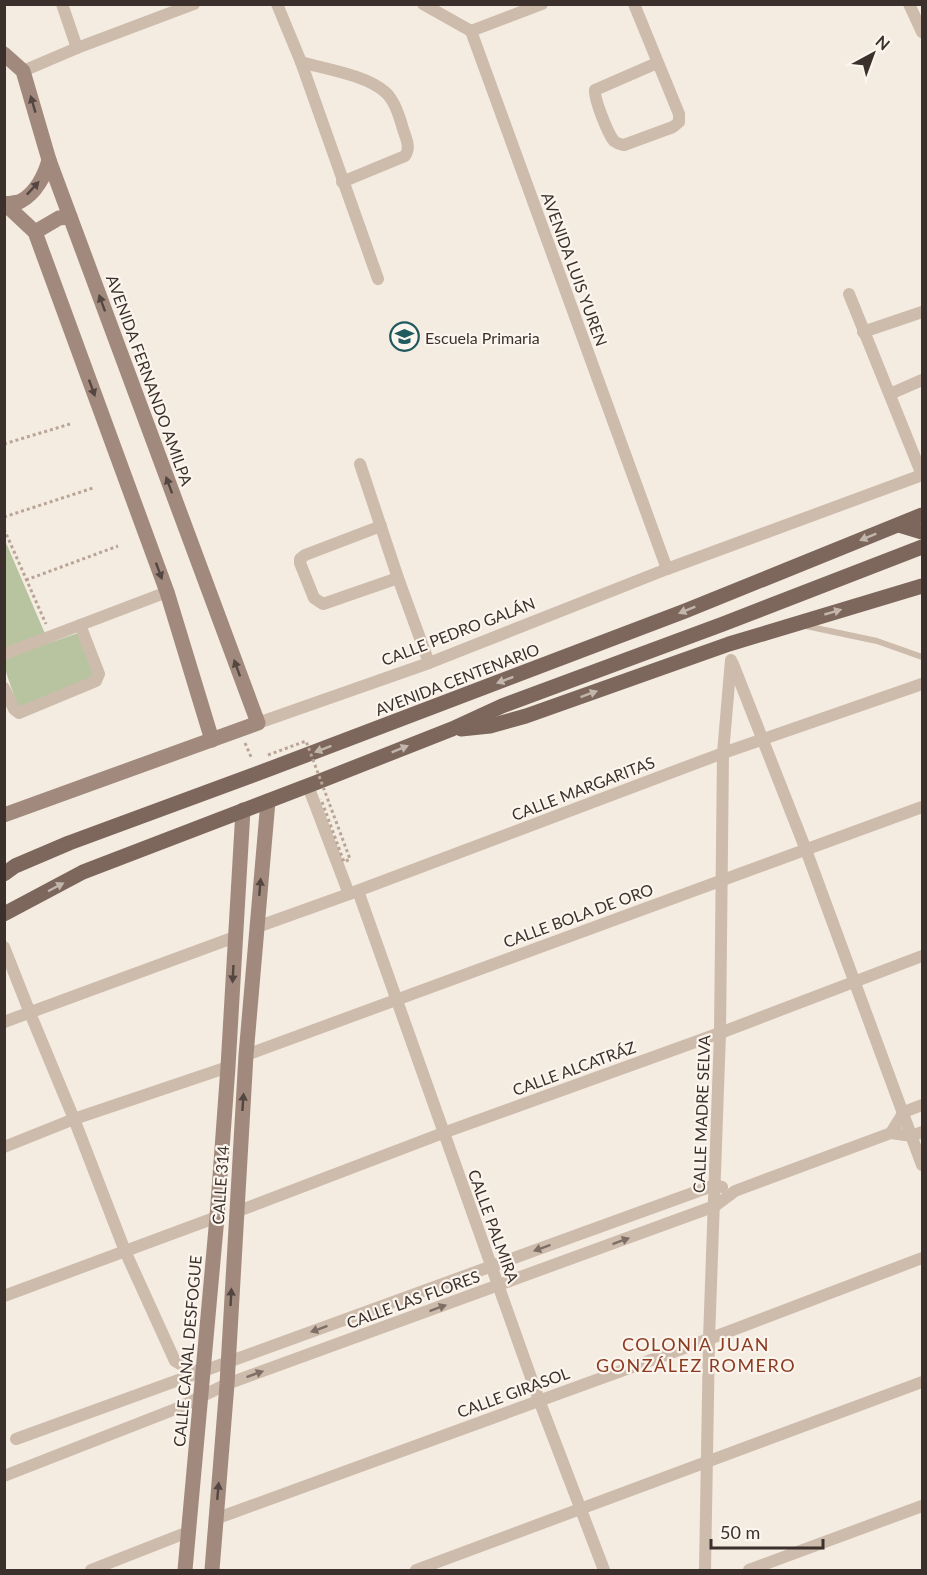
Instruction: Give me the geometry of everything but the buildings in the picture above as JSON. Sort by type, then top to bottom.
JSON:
[{"type":"main road","name":"AVENIDA CENTENARIO","points":[[8,869],[69,843],[685,611],[922,515]]},
{"type":"main road","points":[[899,525],[922,532]]},
{"type":"main road","points":[[4,914],[83,872],[452,729],[502,706],[922,547]]},
{"type":"main road","points":[[452,729],[490,726],[526,716],[729,644],[922,586]]},
{"type":"street","points":[[62,4],[77,48]]},
{"type":"street","points":[[4,54],[23,71],[194,4]]},
{"type":"street","points":[[277,4],[301,62],[378,279]]},
{"type":"street","points":[[423,4],[471,31],[542,4]]},
{"type":"street","points":[[634,4],[679,114],[680,122],[673,127],[624,145],[617,143],[611,136],[595,97],[595,90],[657,63]]},
{"type":"street","points":[[909,4],[922,32]]},
{"type":"street","name":"AVENIDA LUIS YUREN","points":[[471,31],[666,569]]},
{"type":"street","points":[[301,62],[360,78],[383,90],[400,121],[408,149],[405,156],[342,182]]},
{"type":"street","name":"AVENIDA FERNANDO AMILPA","points":[[23,71],[49,160],[258,723]]},
{"type":"street","points":[[5,204],[21,201],[34,189],[44,176],[49,160]]},
{"type":"street","points":[[5,204],[35,232],[167,592],[212,740]]},
{"type":"street","points":[[35,232],[59,218],[70,217]]},
{"type":"street","points":[[849,294],[922,475]]},
{"type":"street","points":[[863,332],[922,312]]},
{"type":"street","points":[[890,394],[922,380]]},
{"type":"street","points":[[360,464],[429,663]]},
{"type":"street","name":"CALLE PEDRO GALÁN","points":[[4,816],[429,663],[666,569],[922,475]]},
{"type":"street","points":[[381,526],[305,555],[300,563],[314,598],[322,604],[398,578]]},
{"type":"street","points":[[4,654],[167,592]]},
{"type":"street","points":[[4,688],[14,709],[19,713],[96,681],[99,674],[81,625]]},
{"type":"street","points":[[729,644],[731,660],[806,850],[853,981],[904,1113],[917,1134],[922,1165]]},
{"type":"street","name":"CALLE MADRE SELVA","points":[[705,1570],[720,1033],[723,753],[731,660]]},
{"type":"street","name":"CALLE MARGARITAS","points":[[257,927],[723,753],[922,684]]},
{"type":"street","name":"CALLE PALMIRA","points":[[308,786],[396,1000],[539,1400],[604,1570]]},
{"type":"street","name":"CALLE 314","points":[[212,1570],[227,1384],[246,1055],[268,801]]},
{"type":"street","name":"CALLE BOLA DE ORO","points":[[246,1055],[922,807]]},
{"type":"street","name":"CALLE CANAL DESFOGUE","points":[[184,1570],[217,1217],[243,810]]},
{"type":"street","points":[[4,1022],[235,937]]},
{"type":"street","points":[[4,947],[125,1251],[175,1360],[188,1369],[203,1372]]},
{"type":"street","name":"CALLE ALCATRÁZ","points":[[236,1212],[922,956]]},
{"type":"street","points":[[4,1147],[74,1119],[228,1067]]},
{"type":"street","points":[[917,1134],[891,1132],[904,1113],[922,1106]]},
{"type":"street","name":"CALLE LAS FLORES","points":[[201,1398],[227,1384],[715,1206],[735,1191],[891,1132]]},
{"type":"street","points":[[715,1185],[735,1191]]},
{"type":"street","name":"CALLE LAS FLORES","points":[[16,1439],[715,1185]]},
{"type":"street","points":[[4,1296],[217,1217]]},
{"type":"street","name":"CALLE GIRASOL","points":[[215,1519],[710,1339],[922,1258]]},
{"type":"street","points":[[416,1570],[922,1382]]},
{"type":"street","points":[[4,1476],[201,1398]]},
{"type":"street","points":[[749,1570],[922,1506]]},
{"type":"street","points":[[91,1570],[188,1532]]},
{"type":"lane","points":[[794,623],[877,641],[922,657]]},
{"type":"path","points":[[4,444],[70,424]]},
{"type":"path","points":[[4,517],[93,488]]},
{"type":"path","points":[[4,529],[51,636]]},
{"type":"path","points":[[26,580],[118,546]]},
{"type":"path","points":[[239,731],[259,773]]},
{"type":"path","points":[[268,755],[306,741],[350,860],[344,862],[321,799]]},
{"type":"green space","points":[[4,538],[49,643],[81,632],[99,684],[20,714],[5,669]]},
{"type":"place","name":"Escuela Primaria","points":[[404,337]]},
{"type":"district","name":"COLONIA JUAN GONZÁLEZ ROMERO","points":[[696,1354]]}]
